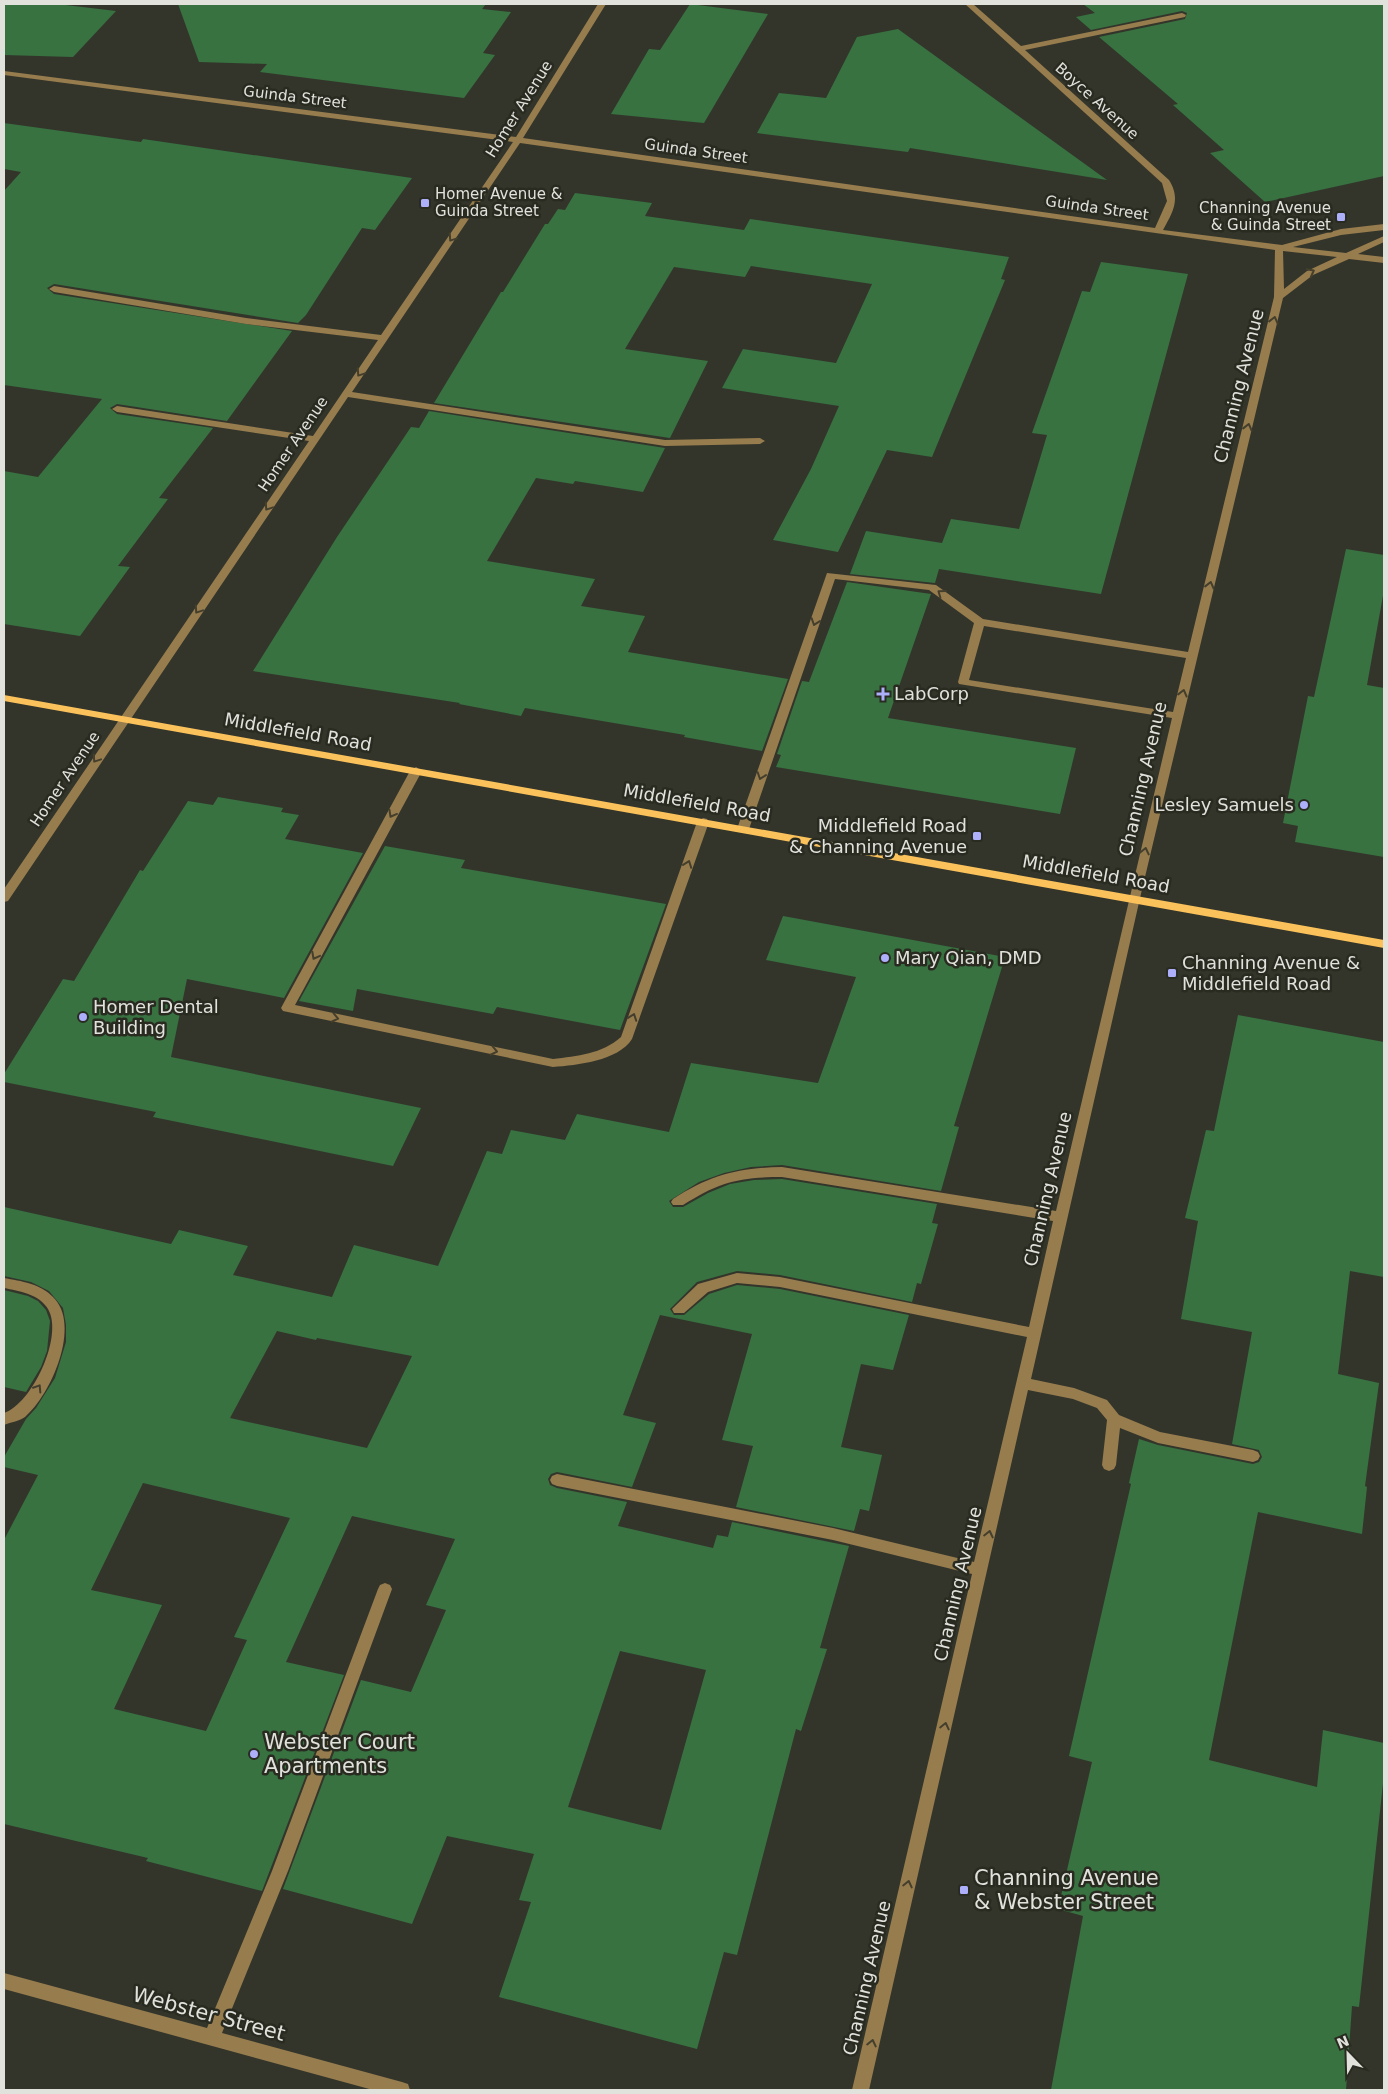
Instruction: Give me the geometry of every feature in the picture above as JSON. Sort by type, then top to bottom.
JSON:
[{"type":"main road","name":"Middlefield Road","points":[[4,698],[743,828],[1384,944]]},
{"type":"street","name":"Homer Avenue","points":[[4,898],[123,719],[518,140],[602,4]]},
{"type":"street","name":"Boyce Avenue","points":[[969,4],[1166,182],[1172,192],[1172,203],[1158,230]]},
{"type":"street","points":[[1019,49],[1182,15]]},
{"type":"street","name":"Guinda Street","points":[[4,73],[518,140],[1279,248],[1384,260]]},
{"type":"street","points":[[1279,248],[1341,232],[1384,227]]},
{"type":"street","name":"Channing Avenue","points":[[1280,297],[1306,275],[1384,239]]},
{"type":"street","name":"Channing Avenue","points":[[861,2090],[1134,898],[1280,297],[1279,248]]},
{"type":"street","points":[[54,289],[246,321],[384,338]]},
{"type":"street","points":[[346,394],[665,443],[760,440]]},
{"type":"street","points":[[117,409],[315,439]]},
{"type":"street","points":[[743,828],[831,575],[932,587],[980,622],[1192,656]]},
{"type":"street","points":[[980,622],[963,682],[1178,716]]},
{"type":"street","points":[[416,771],[287,1008],[553,1063],[578,1060],[614,1050],[626,1039],[703,822]]},
{"type":"street","points":[[678,1202],[706,1183],[747,1172],[782,1172],[1061,1217]]},
{"type":"street","points":[[680,1309],[703,1288],[736,1278],[780,1282],[1034,1333]]},
{"type":"street","points":[[4,1283],[28,1288],[42,1295],[54,1308],[58,1331],[54,1355],[41,1384],[20,1414],[4,1419]]},
{"type":"street","points":[[1024,1383],[1074,1394],[1102,1404],[1114,1419],[1158,1437],[1253,1456]]},
{"type":"street","points":[[1109,1465],[1114,1419]]},
{"type":"street","points":[[557,1480],[833,1534],[981,1570]]},
{"type":"street","points":[[211,2038],[280,1871],[386,1589]]},
{"type":"street","name":"Webster Street","points":[[4,1981],[402,2090]]},
{"type":"building","points":[[4,4],[57,4],[116,11],[73,57],[4,55]]},
{"type":"building","points":[[178,4],[486,4],[482,9],[511,12],[483,53],[495,55],[464,98],[260,72],[267,64],[199,62]]},
{"type":"building","points":[[690,4],[768,14],[704,123],[611,114],[649,49],[660,50]]},
{"type":"building","points":[[1083,4],[1384,4],[1384,176],[1265,202],[1210,153],[1224,150],[1173,105],[1178,104],[1099,37],[1185,19],[1187,13],[1182,11],[1091,30],[1076,17],[1095,13]]},
{"type":"building","points":[[898,29],[1107,180],[910,148],[908,152],[757,133],[779,93],[826,98],[857,37]]},
{"type":"building","points":[[4,123],[141,142],[143,139],[412,178],[375,230],[362,228],[306,315],[298,323],[54,284],[47,288],[54,294],[292,331],[227,421],[117,404],[110,408],[117,414],[213,428],[159,498],[168,499],[118,566],[130,567],[80,636],[4,624],[4,471],[38,477],[102,399],[4,385],[4,191],[21,172],[4,169]]},
{"type":"building","points":[[575,193],[652,203],[645,216],[744,230],[750,219],[1009,257],[1001,279],[1005,280],[932,457],[887,450],[838,552],[773,540],[811,469],[839,406],[722,388],[743,349],[836,363],[872,284],[751,266],[745,277],[674,267],[625,349],[708,361],[670,438],[434,403],[501,292],[503,292],[545,224],[548,224],[558,209],[565,210]]},
{"type":"building","points":[[1101,262],[1188,274],[1101,594],[939,569],[935,583],[850,574],[866,531],[942,543],[951,519],[1019,529],[1047,435],[1032,433],[1082,291],[1090,292]]},
{"type":"building","points":[[429,411],[665,448],[643,492],[575,481],[573,484],[536,478],[487,561],[595,579],[581,606],[645,616],[628,652],[788,679],[762,751],[684,737],[685,735],[525,708],[521,716],[460,703],[253,671],[337,537],[411,427],[419,428]]},
{"type":"building","points":[[1346,549],[1384,555],[1384,590],[1367,685],[1384,688],[1384,857],[1295,842],[1298,826],[1283,823],[1308,696],[1314,697]]},
{"type":"building","points":[[847,582],[931,594],[888,718],[1076,748],[1060,814],[776,767],[781,755],[777,754],[802,681],[809,682]]},
{"type":"building","points":[[218,797],[283,808],[281,812],[299,815],[285,839],[363,853],[284,998],[187,979],[171,1057],[421,1108],[393,1166],[153,1117],[156,1112],[4,1082],[4,1074],[63,979],[74,981],[140,870],[143,871],[188,801],[213,805]]},
{"type":"building","points":[[385,846],[465,860],[461,868],[666,904],[620,1030],[497,1007],[493,1014],[357,989],[353,1011],[299,1001]]},
{"type":"building","points":[[783,916],[1005,957],[954,1126],[959,1127],[941,1191],[782,1165],[751,1167],[724,1173],[699,1182],[669,1201],[673,1207],[683,1207],[708,1193],[730,1184],[754,1180],[782,1179],[937,1204],[932,1223],[938,1224],[921,1284],[917,1283],[912,1302],[780,1275],[737,1271],[697,1282],[670,1309],[674,1315],[684,1315],[709,1294],[737,1285],[780,1289],[909,1315],[893,1370],[861,1364],[841,1447],[882,1455],[869,1511],[860,1509],[854,1531],[736,1507],[753,1446],[722,1440],[752,1334],[660,1315],[623,1415],[656,1423],[632,1487],[557,1472],[551,1474],[548,1479],[550,1485],[557,1488],[627,1502],[618,1526],[713,1548],[717,1535],[728,1537],[732,1522],[849,1546],[820,1648],[827,1649],[801,1731],[796,1729],[737,1955],[724,1952],[697,2049],[499,1997],[531,1902],[519,1900],[534,1854],[447,1836],[412,1924],[283,1889],[361,1680],[411,1692],[446,1610],[426,1605],[455,1539],[352,1516],[286,1662],[344,1675],[262,1891],[146,1861],[148,1858],[4,1824],[4,1540],[38,1475],[4,1467],[4,1457],[26,1419],[36,1408],[55,1378],[66,1342],[66,1325],[63,1308],[49,1291],[31,1282],[4,1276],[4,1207],[171,1244],[179,1230],[248,1246],[233,1275],[332,1297],[354,1245],[438,1266],[487,1151],[502,1154],[511,1130],[565,1140],[577,1114],[669,1132],[691,1063],[818,1083],[856,977],[766,960]],"holes":[[[277,1331],[316,1340],[317,1338],[412,1356],[367,1448],[230,1418]],[[143,1483],[290,1518],[234,1637],[247,1640],[206,1731],[114,1709],[162,1605],[91,1590]],[[620,1651],[706,1670],[661,1830],[568,1807]]]},
{"type":"building","points":[[1238,1015],[1384,1042],[1384,1277],[1350,1271],[1338,1374],[1379,1383],[1365,1486],[1367,1487],[1362,1534],[1258,1512],[1209,1760],[1317,1787],[1323,1730],[1384,1743],[1384,1774],[1359,2007],[1352,2006],[1346,2090],[1051,2090],[1083,1916],[1058,1909],[1092,1762],[1069,1756],[1131,1484],[1129,1483],[1139,1439],[1158,1445],[1253,1464],[1259,1462],[1262,1457],[1259,1450],[1232,1444],[1252,1332],[1181,1319],[1198,1221],[1185,1218],[1206,1130],[1214,1131]]},
{"type":"building","points":[[4,1290],[28,1296],[38,1301],[46,1310],[50,1321],[47,1351],[41,1367],[26,1392],[4,1387]]},
{"type":"place","name":"Homer Avenue & Guinda Street","points":[[425,203]]},
{"type":"place","name":"Channing Avenue & Guinda Street","points":[[1341,217]]},
{"type":"place","name":"LabCorp","points":[[883,694]]},
{"type":"place","name":"Lesley Samuels","points":[[1304,805]]},
{"type":"place","name":"Middlefield Road & Channing Avenue","points":[[977,836]]},
{"type":"place","name":"Mary Qian, DMD","points":[[885,958]]},
{"type":"place","name":"Channing Avenue & Middlefield Road","points":[[1172,973]]},
{"type":"place","name":"Homer Dental Building","points":[[83,1017]]},
{"type":"place","name":"Webster Court Apartments","points":[[254,1754]]},
{"type":"place","name":"Channing Avenue & Webster Street","points":[[964,1890]]}]
